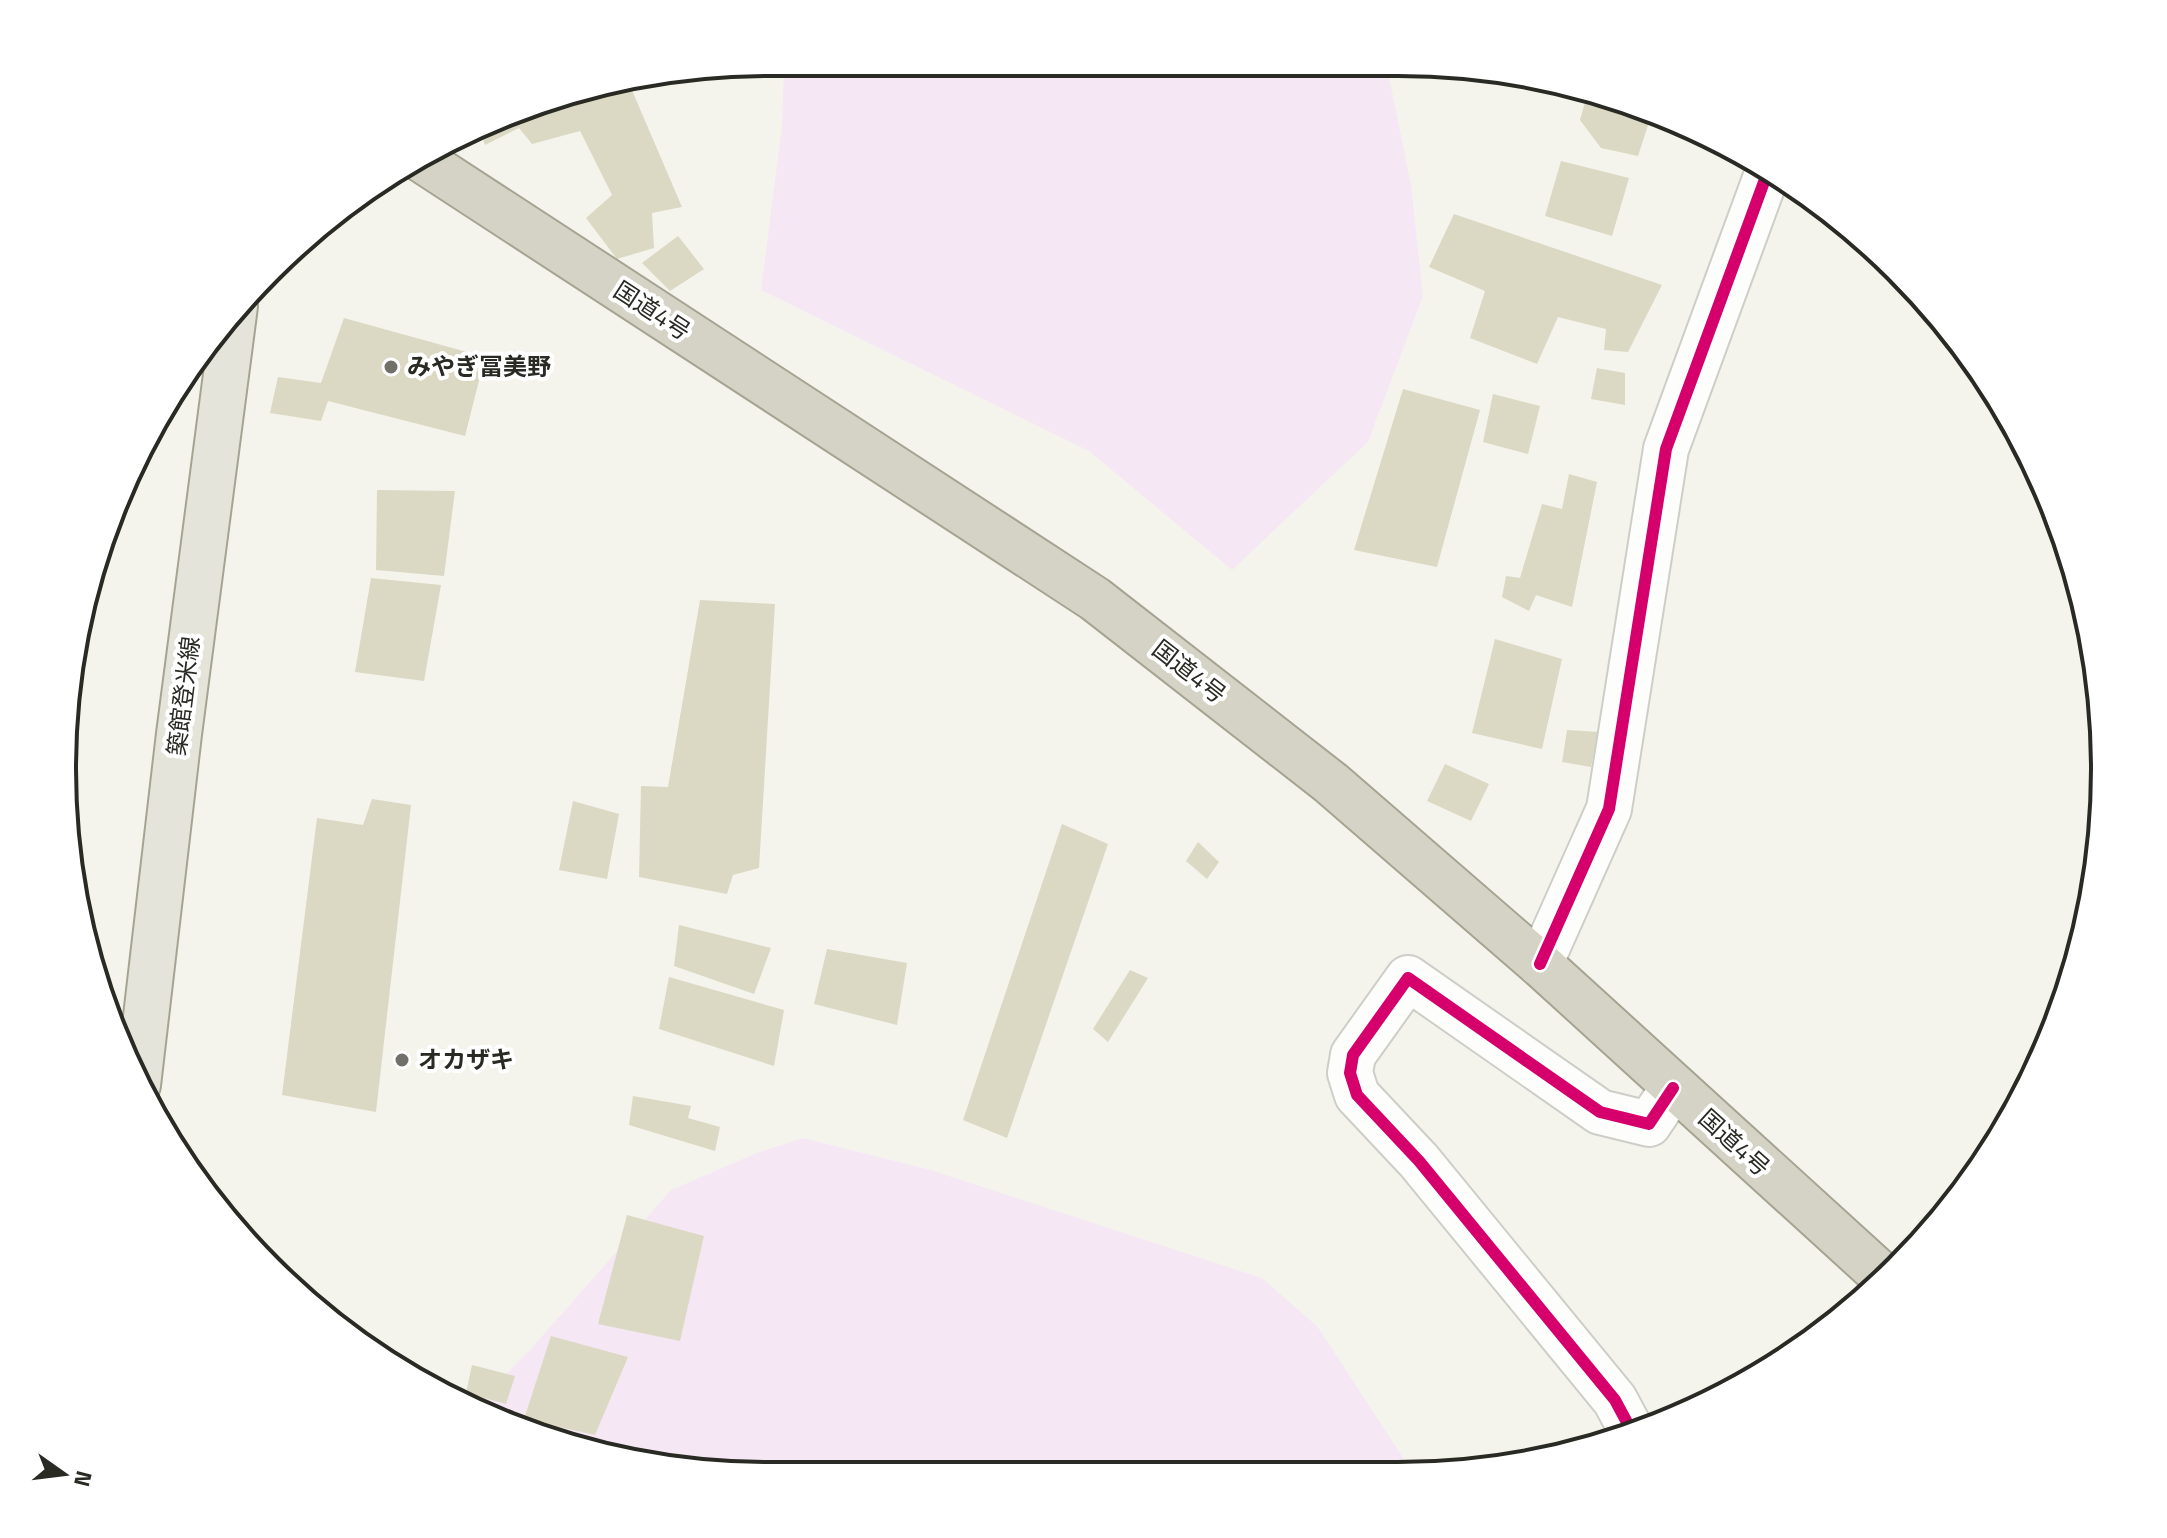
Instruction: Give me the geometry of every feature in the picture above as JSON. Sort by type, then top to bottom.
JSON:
[{"type":"highway","name":"国道4号","points":[[429,165],[1095,599],[1331,783],[1540,964],[1876,1270]]},
{"type":"main road","name":"築館登米線","points":[[141,1061],[179,734],[232,332]]},
{"type":"street","points":[[1540,964],[1609,809],[1666,449],[1764,181]]},
{"type":"street","points":[[1627,1423],[1615,1400],[1419,1161],[1357,1095],[1350,1073],[1353,1055],[1408,978],[1600,1112],[1649,1124],[1673,1088]]},
{"type":"shaded area","points":[[784,76],[1389,76],[1411,185],[1423,296],[1368,442],[1232,570],[1089,451],[761,290],[782,126]]},
{"type":"shaded area","points":[[803,1138],[931,1170],[1262,1278],[1318,1327],[1406,1462],[724,1461],[634,1449],[590,1438],[546,1425],[481,1399],[529,1351],[671,1190],[757,1153]]},
{"type":"building","points":[[632,90],[682,207],[652,213],[654,248],[617,259],[586,218],[612,195],[580,131],[532,144],[519,128],[485,145],[483,138],[546,113]]},
{"type":"building","points":[[1585,102],[1649,123],[1638,156],[1601,148],[1580,120]]},
{"type":"building","points":[[1561,161],[1629,178],[1612,236],[1545,216]]},
{"type":"building","points":[[1454,214],[1662,285],[1628,352],[1604,350],[1606,329],[1558,317],[1537,364],[1470,338],[1485,291],[1429,267]]},
{"type":"building","points":[[678,236],[704,269],[670,291],[642,263]]},
{"type":"building","points":[[344,318],[485,357],[465,436],[328,401],[321,421],[270,413],[278,377],[321,383]]},
{"type":"building","points":[[1597,368],[1625,373],[1625,405],[1591,399]]},
{"type":"building","points":[[1403,389],[1480,410],[1437,567],[1354,550]]},
{"type":"building","points":[[1493,394],[1540,406],[1528,454],[1483,442]]},
{"type":"building","points":[[1569,474],[1597,482],[1572,607],[1536,595],[1529,611],[1502,597],[1506,576],[1520,578],[1542,504],[1562,509]]},
{"type":"building","points":[[377,490],[455,491],[444,576],[376,570]]},
{"type":"building","points":[[371,578],[441,585],[424,681],[355,672]]},
{"type":"building","points":[[700,600],[775,604],[759,868],[733,875],[727,894],[639,877],[641,786],[668,787]]},
{"type":"building","points":[[1495,639],[1562,659],[1542,749],[1472,733]]},
{"type":"building","points":[[1567,730],[1598,732],[1591,767],[1562,762]]},
{"type":"building","points":[[1445,764],[1489,784],[1471,821],[1427,801]]},
{"type":"building","points":[[372,799],[411,805],[376,1112],[282,1095],[317,818],[363,825]]},
{"type":"building","points":[[573,801],[619,814],[607,879],[559,870]]},
{"type":"building","points":[[1062,824],[1108,844],[1007,1138],[963,1120]]},
{"type":"building","points":[[1198,842],[1219,862],[1207,879],[1186,861]]},
{"type":"building","points":[[679,925],[771,948],[754,994],[674,966]]},
{"type":"building","points":[[827,949],[907,963],[897,1025],[814,1004]]},
{"type":"building","points":[[1130,970],[1148,978],[1108,1042],[1093,1029]]},
{"type":"building","points":[[669,977],[784,1010],[774,1066],[659,1029]]},
{"type":"building","points":[[633,1096],[691,1106],[688,1118],[720,1127],[715,1151],[629,1125]]},
{"type":"building","points":[[627,1215],[704,1236],[680,1341],[598,1324]]},
{"type":"building","points":[[551,1336],[628,1357],[595,1435],[525,1417]]},
{"type":"building","points":[[472,1365],[515,1376],[506,1404],[466,1393]]},
{"type":"cycle path","points":[[1540,964],[1609,809],[1666,449],[1764,181]]},
{"type":"cycle path","points":[[1627,1423],[1615,1400],[1419,1161],[1357,1095],[1350,1073],[1353,1055],[1408,978],[1600,1112],[1649,1124],[1673,1088]]},
{"type":"place","name":"みやぎ冨美野","points":[[391,367]]},
{"type":"place","name":"オカザキ","points":[[402,1060]]}]
